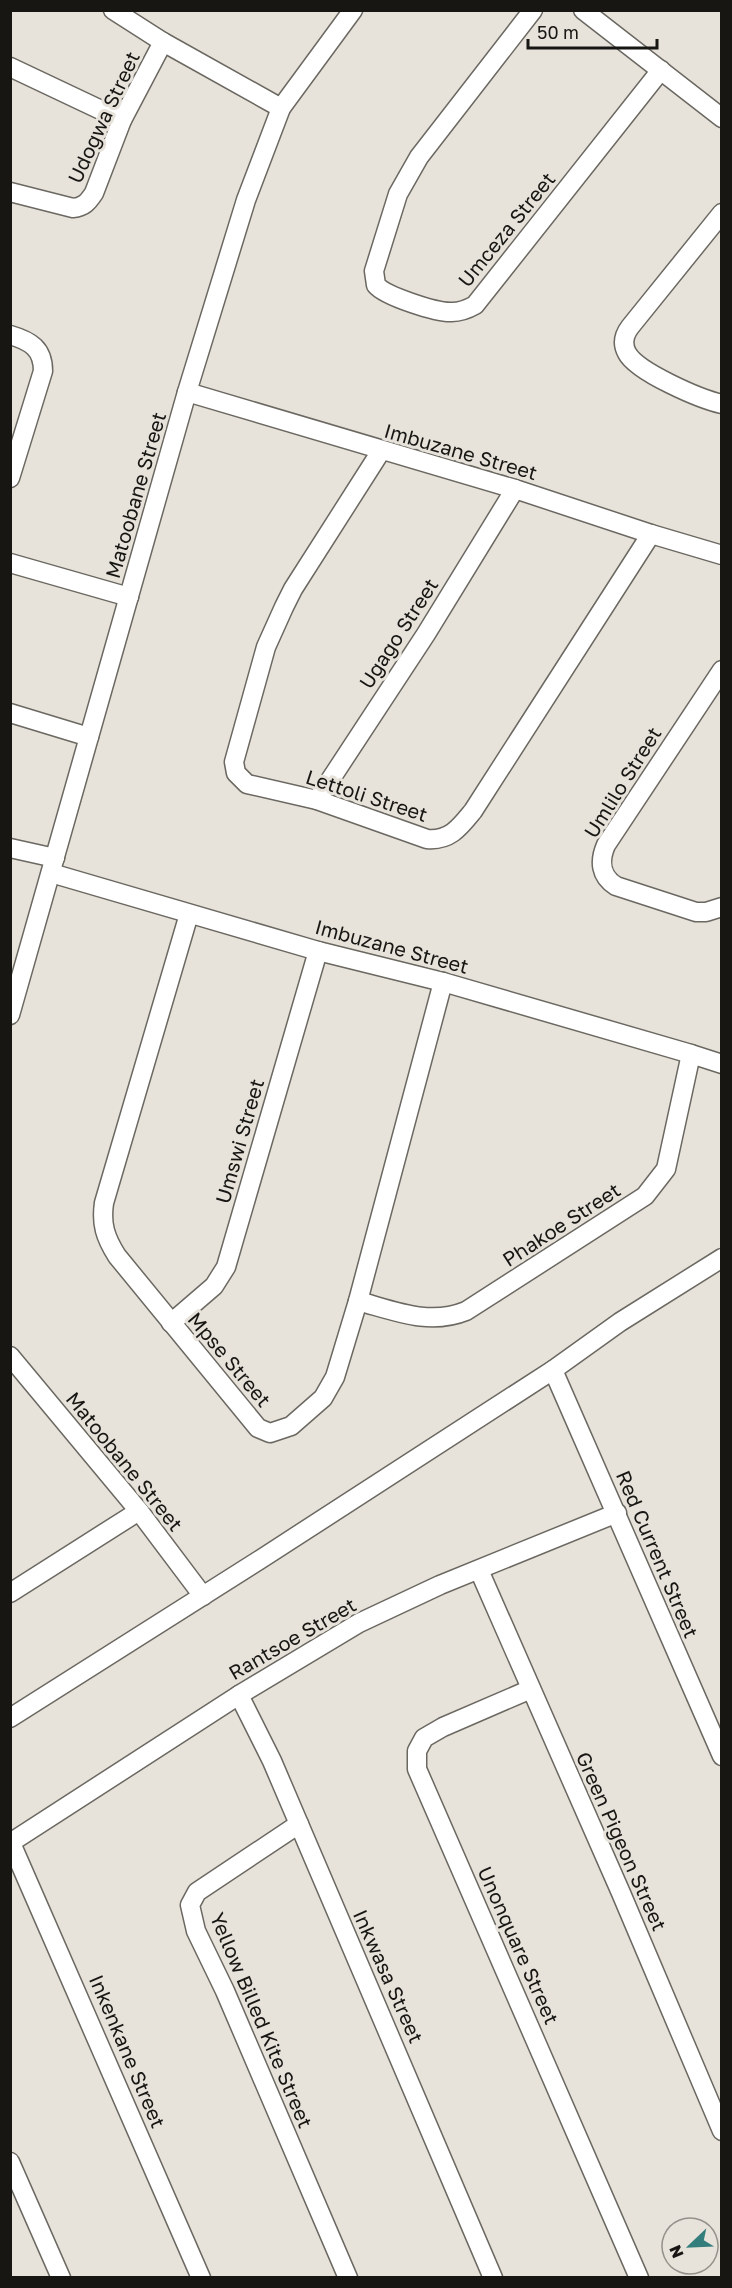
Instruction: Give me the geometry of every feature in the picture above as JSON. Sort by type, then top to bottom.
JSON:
[{"type":"street","points":[[113,10],[163,42],[281,108]]},
{"type":"street","name":"Matoobane Street","points":[[10,1015],[14,992],[53,866],[187,392],[246,200],[281,108],[353,10]]},
{"type":"street","name":"Umceza Street","points":[[533,10],[419,157],[405,180],[374,271],[376,285],[386,293],[444,312],[462,311],[475,305],[662,70]]},
{"type":"street","points":[[583,10],[722,118]]},
{"type":"street","name":"Udogwa Street","points":[[10,192],[59,206],[73,208],[84,206],[94,193],[122,120],[163,42]]},
{"type":"street","points":[[10,67],[122,120]]},
{"type":"street","points":[[722,213],[630,327],[624,344],[626,352],[637,365],[700,397],[722,404]]},
{"type":"street","points":[[10,335],[31,343],[43,359],[42,380],[11,476]]},
{"type":"street","name":"Imbuzane Street","points":[[187,392],[515,489],[722,555]]},
{"type":"street","name":"Lettoli Street","points":[[381,451],[298,581],[266,647],[234,762],[236,773],[247,784],[317,800],[427,839],[436,840],[454,833],[473,811],[651,534]]},
{"type":"street","name":"Ugago Street","points":[[317,800],[426,634],[515,489]]},
{"type":"street","points":[[10,563],[129,597]]},
{"type":"street","name":"Umlilo Street","points":[[722,670],[606,845],[601,863],[606,878],[616,886],[696,912],[706,912],[722,907]]},
{"type":"street","points":[[10,713],[89,737]]},
{"type":"street","name":"Imbuzane Street","points":[[10,848],[53,866],[189,914],[318,951],[443,982],[722,1064]]},
{"type":"street","name":"Mpse Street","points":[[189,914],[104,1203],[102,1219],[105,1235],[117,1256],[258,1428],[270,1433],[291,1426],[314,1408],[330,1387],[338,1367],[358,1301],[443,982]]},
{"type":"street","name":"Umswi Street","points":[[171,1323],[214,1286],[226,1267],[318,951]]},
{"type":"street","name":"Phakoe Street","points":[[358,1301],[417,1318],[454,1316],[466,1311],[645,1196],[666,1169],[692,1054]]},
{"type":"street","points":[[10,1718],[553,1370],[620,1322],[722,1258]]},
{"type":"street","name":"Matoobane Street","points":[[10,1356],[139,1511],[203,1596]]},
{"type":"street","name":"Red Current Street","points":[[553,1370],[722,1756]]},
{"type":"street","points":[[11,1593],[139,1511]]},
{"type":"street","name":"Rantsoe Street","points":[[11,1843],[239,1695],[360,1623],[440,1585],[617,1513]]},
{"type":"street","name":"Green Pigeon Street","points":[[479,1570],[621,1893],[722,2131]]},
{"type":"street","name":"Unonquare Street","points":[[531,1689],[443,1727],[424,1738],[417,1751],[417,1769],[639,2277]]},
{"type":"street","name":"Inkwasa Street","points":[[239,1695],[254,1721],[299,1824],[493,2277]]},
{"type":"street","name":"Yellow Billed Kite Street","points":[[299,1824],[197,1892],[190,1905],[196,1931],[225,1991],[348,2277]]},
{"type":"street","name":"Inkenkane Street","points":[[11,1843],[201,2277]]},
{"type":"street","points":[[10,2162],[61,2277]]}]
